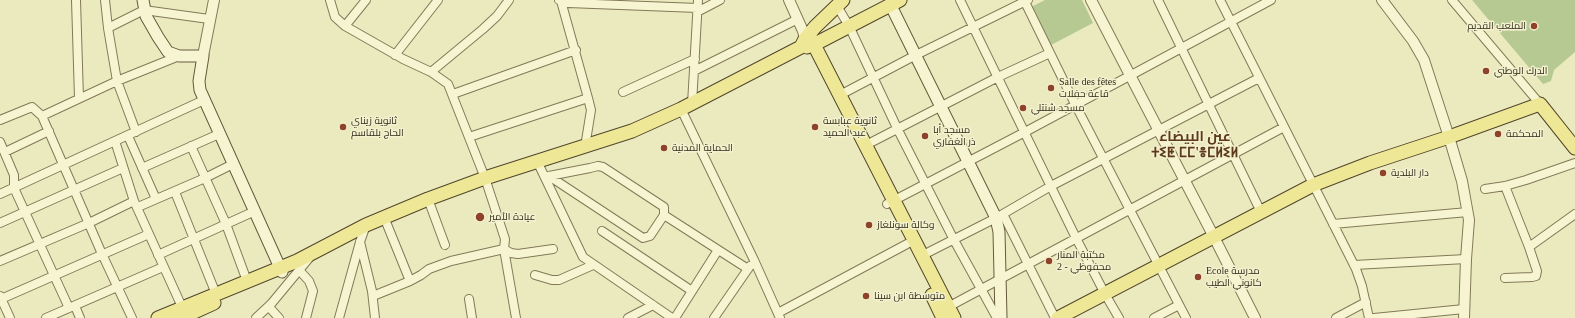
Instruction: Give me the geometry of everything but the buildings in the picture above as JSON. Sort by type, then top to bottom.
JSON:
[{"type":"main road","points":[[182,313],[216,294],[247,281],[281,269],[298,265],[314,252],[366,225],[428,199],[485,178],[632,131],[686,107],[807,40],[849,26],[898,2],[916,55],[968,160],[999,216],[1001,318]]},
{"type":"main road","points":[[807,40],[840,3]]},
{"type":"main road","points":[[144,5],[164,48],[168,52],[179,56],[203,56],[199,81],[200,90],[281,269]]},
{"type":"main road","points":[[807,40],[840,95],[866,145],[907,244],[948,314]]},
{"type":"main road","points":[[807,40],[890,202],[921,256],[948,314]]},
{"type":"main road","points":[[1058,318],[1313,185],[1370,163],[1449,138],[1540,104],[1574,143]]},
{"type":"main road","points":[[158,318],[182,313],[281,269]]},
{"type":"street","points":[[76,0],[79,98]]},
{"type":"street","points":[[105,0],[117,81],[136,132]]},
{"type":"street","points":[[203,56],[209,19],[214,0]]},
{"type":"street","points":[[330,0],[335,17],[345,26],[395,55],[431,72],[446,81],[453,94],[485,178],[505,239],[504,249],[516,318]]},
{"type":"street","points":[[345,26],[366,0]]},
{"type":"street","points":[[395,55],[438,0]]},
{"type":"street","points":[[431,72],[483,29],[497,16],[509,0]]},
{"type":"street","points":[[560,0],[568,3],[661,3],[698,7],[720,0]]},
{"type":"street","points":[[560,0],[576,50],[591,110],[585,147]]},
{"type":"street","points":[[789,0],[807,40]]},
{"type":"street","points":[[1091,0],[1255,318]]},
{"type":"street","points":[[1158,0],[1261,212]]},
{"type":"street","points":[[1220,0],[1354,265],[1362,286],[1369,318]]},
{"type":"street","points":[[890,202],[968,160],[1025,132],[1271,0]]},
{"type":"street","points":[[1374,318],[1464,314],[1469,220],[1462,181],[1419,50],[1382,0]]},
{"type":"street","points":[[1452,0],[1540,104]]},
{"type":"street","points":[[962,1],[1076,238],[1119,318]]},
{"type":"street","points":[[840,95],[916,55],[1026,1],[1075,104],[1186,318]]},
{"type":"street","points":[[840,3],[849,26],[898,130],[980,290],[997,318]]},
{"type":"street","points":[[108,28],[144,5],[209,19]]},
{"type":"street","points":[[698,7],[694,71],[686,107],[779,315],[907,244]]},
{"type":"street","points":[[694,71],[798,19]]},
{"type":"street","points":[[453,94],[576,50]]},
{"type":"street","points":[[866,145],[898,130],[998,77],[1050,53]]},
{"type":"street","points":[[42,116],[117,81],[179,56]]},
{"type":"street","points":[[623,92],[694,59]]},
{"type":"street","points":[[921,256],[999,216],[1051,186],[1259,78]]},
{"type":"street","points":[[469,137],[588,98]]},
{"type":"street","points":[[0,194],[204,100]]},
{"type":"street","points":[[0,120],[32,107],[42,116],[90,223],[102,254],[132,318]]},
{"type":"street","points":[[948,314],[980,290],[1284,127]]},
{"type":"street","points":[[4,155],[49,132]]},
{"type":"street","points":[[142,168],[219,134]]},
{"type":"street","points":[[128,136],[156,199]]},
{"type":"street","points":[[0,142],[4,155],[14,175],[14,188],[54,275],[80,318]]},
{"type":"street","points":[[115,142],[136,204],[182,313]]},
{"type":"street","points":[[191,146],[226,224],[247,281]]},
{"type":"street","points":[[537,161],[547,176],[580,253],[594,265],[653,306],[674,318],[718,250]]},
{"type":"street","points":[[1485,189],[1506,186],[1575,163]]},
{"type":"street","points":[[0,261],[136,204],[175,192],[233,164]]},
{"type":"street","points":[[598,166],[603,167],[664,207],[664,215],[650,236],[643,238],[547,176],[598,166]]},
{"type":"street","points":[[0,223],[123,168]]},
{"type":"street","points":[[1505,278],[1532,277],[1536,276],[1537,271],[1506,186]]},
{"type":"street","points":[[175,192],[216,294]]},
{"type":"street","points":[[428,199],[446,245]]},
{"type":"street","points":[[158,255],[254,211]]},
{"type":"street","points":[[1333,224],[1468,212]]},
{"type":"street","points":[[1529,247],[1575,214]]},
{"type":"street","points":[[664,215],[748,269]]},
{"type":"street","points":[[999,216],[1028,264],[1055,318]]},
{"type":"street","points":[[384,217],[410,281]]},
{"type":"street","points":[[339,318],[366,225]]},
{"type":"street","points":[[602,231],[692,291]]},
{"type":"street","points":[[10,318],[1,297],[149,234]]},
{"type":"street","points":[[360,242],[373,296],[375,318]]},
{"type":"street","points":[[373,296],[410,281],[421,275],[429,268],[444,263],[504,249],[511,253],[518,254],[553,249]]},
{"type":"street","points":[[1354,265],[1466,259]]},
{"type":"street","points":[[714,318],[754,260]]},
{"type":"street","points":[[256,318],[269,307],[298,265],[309,281],[313,291],[306,318]]},
{"type":"street","points":[[535,275],[552,280],[559,280],[594,265]]},
{"type":"street","points":[[46,318],[118,288],[163,267]]},
{"type":"street","points":[[469,298],[472,318]]},
{"type":"street","points":[[1336,318],[1366,302]]},
{"type":"street","points":[[631,317],[653,306]]},
{"type":"street","points":[[1154,318],[1179,306]]},
{"type":"street","points":[[269,307],[279,318]]},
{"type":"green space","points":[[1045,0],[1082,0],[1093,23],[1051,45],[1031,7]]},
{"type":"green space","name":"الملعب القديم","points":[[1472,0],[1575,0],[1575,52],[1554,70],[1551,81],[1543,84]]},
{"type":"place","name":"الملعب القديم","points":[[1534,26]]},
{"type":"place","name":"الدرك الوطني","points":[[1486,71]]},
{"type":"place","name":"Salle des fêtes قاعة حفلات","points":[[1051,88]]},
{"type":"place","name":"مسجد شنتلي","points":[[1023,108]]},
{"type":"place","name":"ثانوية زيناي الحاج بلقاسم","points":[[343,127]]},
{"type":"place","name":"ثانوية عبابسة عبد الحميد","points":[[815,127]]},
{"type":"place","name":"المحكمة","points":[[1498,134]]},
{"type":"place","name":"مسجد أبا ذر الغفاري","points":[[925,136]]},
{"type":"place","name":"الحماية المدنية","points":[[664,148]]},
{"type":"place","name":"دار البلدية","points":[[1383,173]]},
{"type":"place","name":"عيادة الأمير","points":[[480,217]]},
{"type":"place","name":"وكالة سونلغاز","points":[[869,225]]},
{"type":"place","name":"مكتبة المنار 2 - محفوظي","points":[[1049,261]]},
{"type":"place","name":"Ecole مدرسة كانوني الطيب","points":[[1198,277]]},
{"type":"place","name":"متوسطة ابن سينا","points":[[866,296]]},
{"type":"district","name":"عين البيضاء ⵜⵉⵟ ⵎⵎ'ⴻⵎⵍⵉⵍ","points":[[1195,146]]}]
